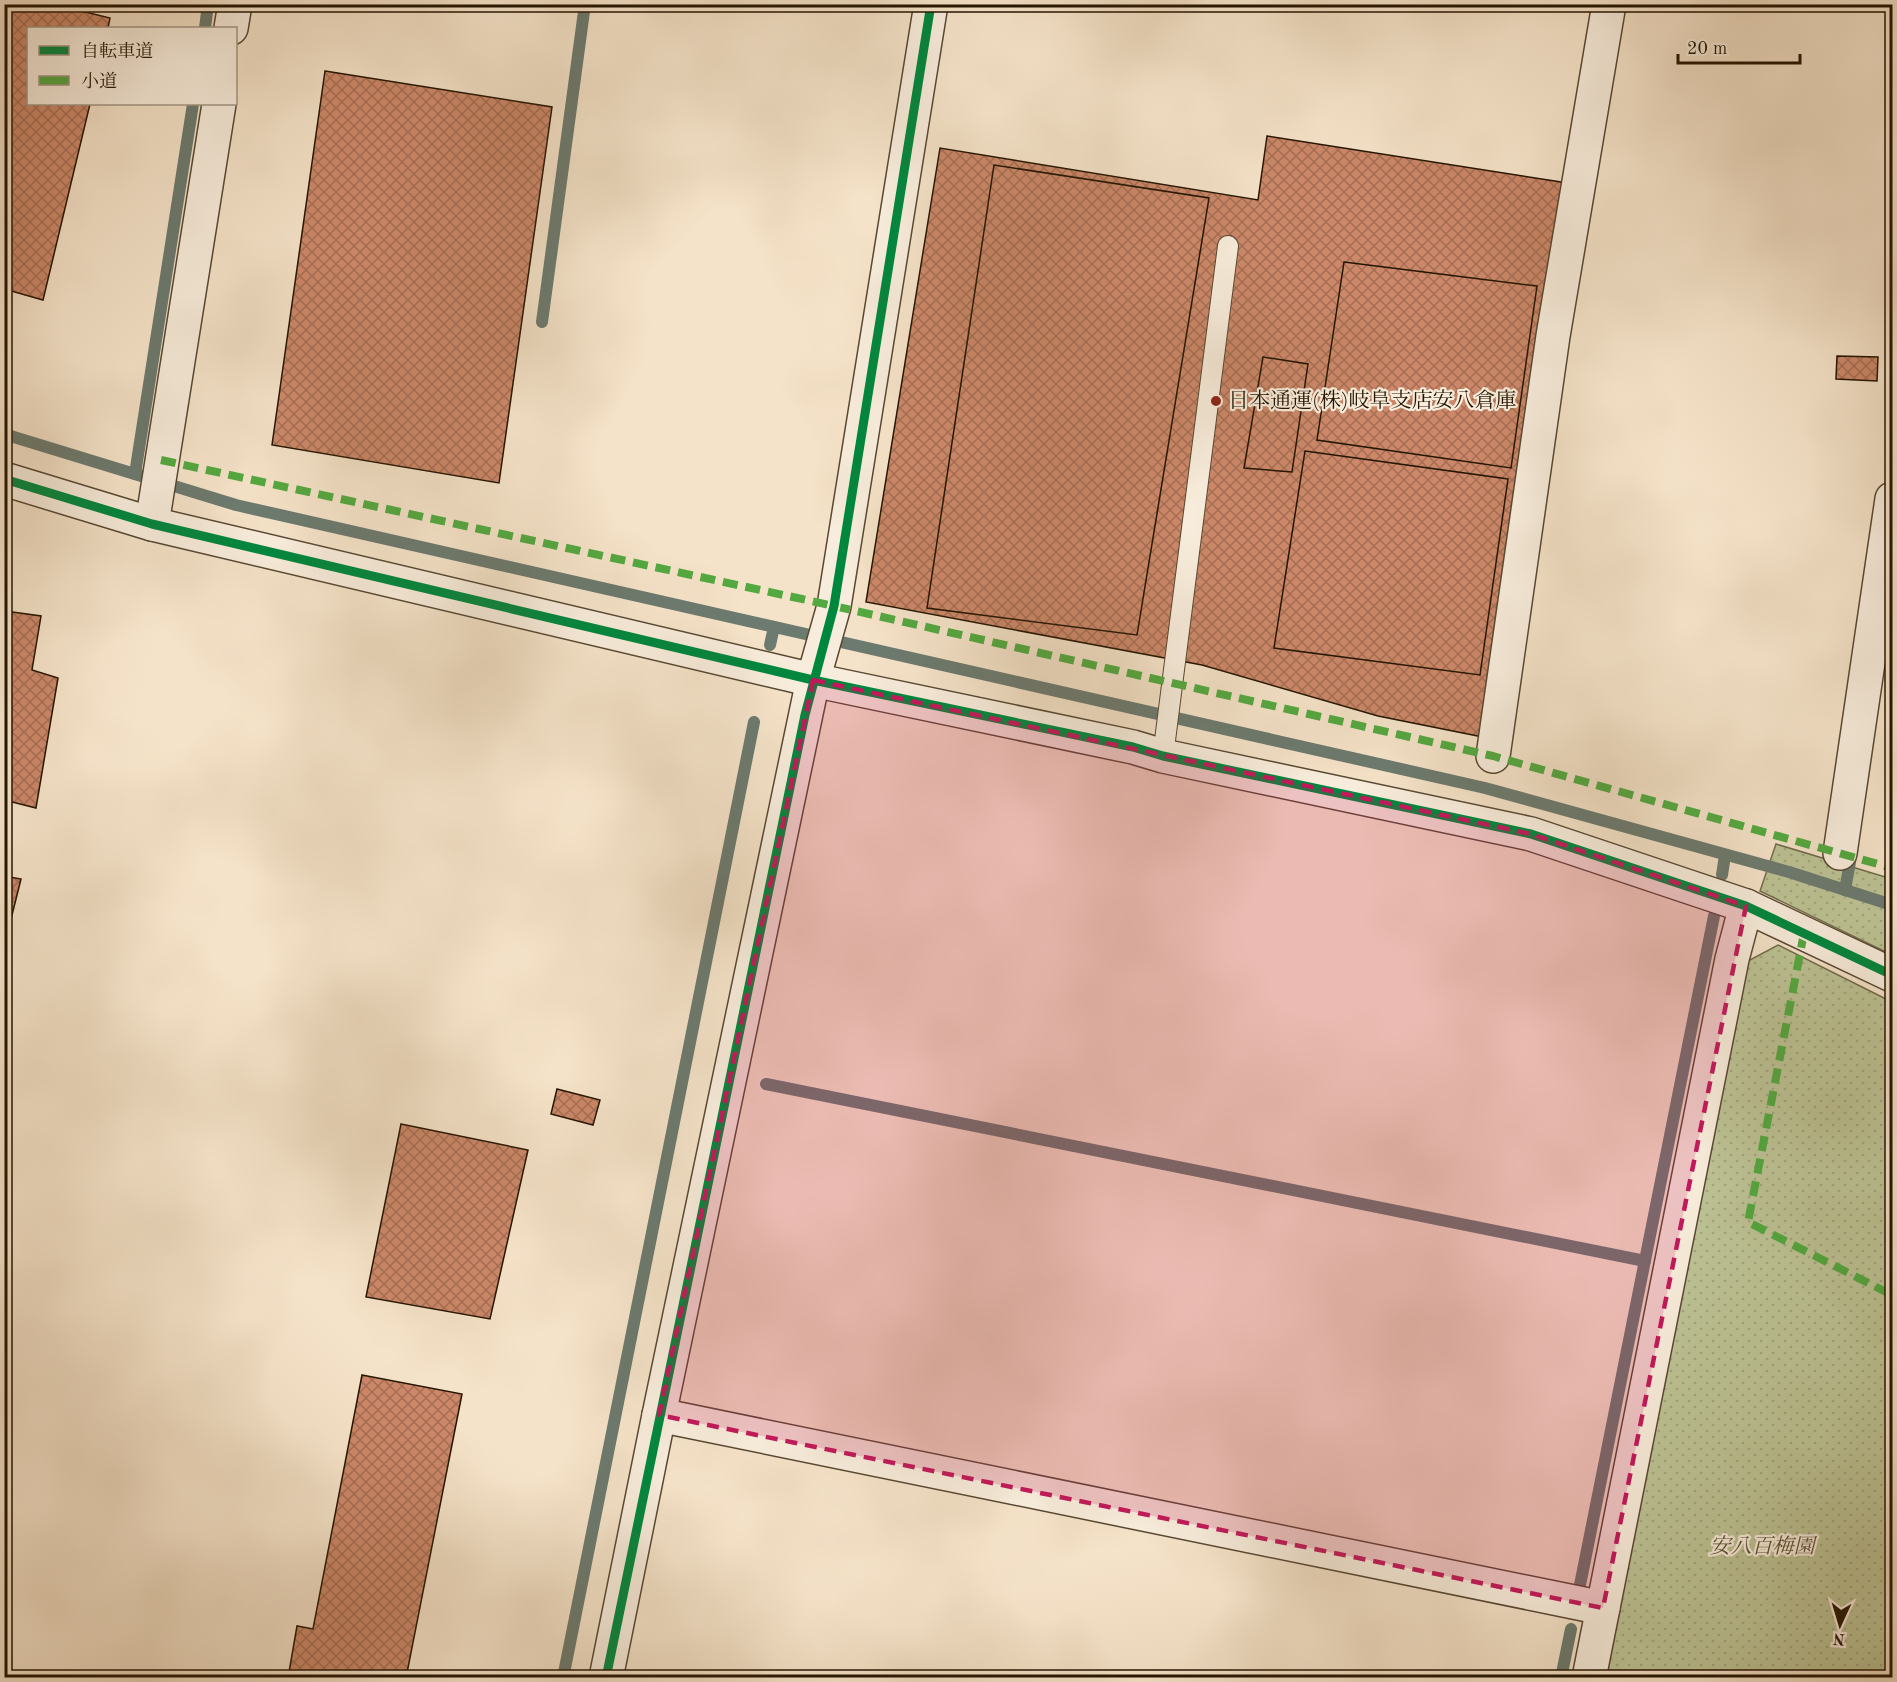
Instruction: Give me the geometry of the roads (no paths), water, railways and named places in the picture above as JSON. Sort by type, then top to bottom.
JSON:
[{"type":"street","points":[[231,27],[235,4]]},
{"type":"street","points":[[606,1677],[816,670],[832,616],[931,4]]},
{"type":"street","points":[[1493,756],[1553,336],[1609,4]]},
{"type":"street","points":[[156,499],[219,105]]},
{"type":"street","points":[[4,479],[156,499],[816,670],[1163,756],[1531,834],[1746,906],[1893,975]]},
{"type":"street","points":[[1840,853],[1893,499]]},
{"type":"street","points":[[1589,1677],[1732,960],[1746,906]]},
{"type":"street","points":[[659,1415],[1603,1608]]},
{"type":"lane","points":[[1163,756],[1228,246]]},
{"type":"waterway","points":[[205,27],[208,4]]},
{"type":"waterway","points":[[542,322],[585,4]]},
{"type":"waterway","points":[[135,474],[193,105]]},
{"type":"waterway","points":[[4,434],[236,505],[1485,788],[1789,872],[1892,905]]},
{"type":"waterway","points":[[770,645],[774,627]]},
{"type":"waterway","points":[[563,1678],[754,722]]},
{"type":"waterway","points":[[1845,890],[1852,851]]},
{"type":"waterway","points":[[1722,875],[1725,855]]},
{"type":"waterway","points":[[1580,1585],[1714,916]]},
{"type":"waterway","points":[[766,1084],[1645,1261]]},
{"type":"waterway","points":[[1561,1678],[1571,1629]]},
{"type":"place","name":"日本通運(株)岐阜支店安八倉庫","points":[[1216,401]]},
{"type":"park label","name":"安八百梅園","points":[[1762,1547]]}]
